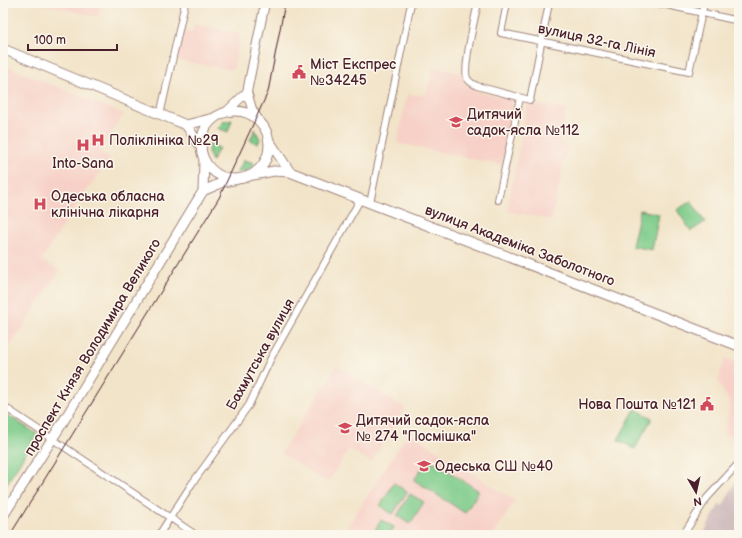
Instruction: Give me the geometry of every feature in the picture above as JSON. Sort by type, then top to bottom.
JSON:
[{"type":"highway","points":[[3,49],[186,125],[201,147],[204,158],[209,166],[216,173],[225,178],[238,179]]},
{"type":"highway","points":[[186,125],[234,111],[244,112],[258,120],[267,132],[269,151],[265,162],[258,170],[248,176],[222,182],[203,191]]},
{"type":"highway","points":[[201,147],[202,136],[207,126],[214,118]]},
{"type":"highway","name":"вулиця Академіка Заболотного","points":[[269,140],[275,153],[290,172]]},
{"type":"highway","name":"проспект Князя Володимира Великого","points":[[3,516],[53,439],[203,191],[204,158]]},
{"type":"highway","name":"вулиця Академіка Заболотного","points":[[248,176],[274,171],[290,172],[739,346]]},
{"type":"main road","points":[[258,120],[252,109],[247,92],[265,3]]},
{"type":"main road","points":[[225,113],[247,92]]},
{"type":"street","points":[[160,115],[185,3]]},
{"type":"street","points":[[370,204],[411,3]]},
{"type":"street","points":[[478,3],[467,65],[467,77],[470,82],[477,86],[530,100],[549,3]]},
{"type":"street","name":"вулиця 32-га Лінія","points":[[507,3],[501,33],[689,72],[702,13]]},
{"type":"street","points":[[658,3],[739,21]]},
{"type":"street","points":[[702,13],[704,3]]},
{"type":"street","points":[[498,200],[520,98]]},
{"type":"street","name":"Бахмутська вулиця","points":[[159,535],[191,485],[249,405],[271,358],[360,200]]},
{"type":"street","points":[[3,406],[196,535]]},
{"type":"street","points":[[683,535],[707,498],[739,463]]},
{"type":"shaded area","points":[[37,3],[101,3],[98,17]]},
{"type":"shaded area","points":[[194,24],[240,34],[233,70],[176,60],[182,30],[192,32]]},
{"type":"shaded area","name":"Одеська обласна клінічна лікарня","points":[[3,65],[124,114],[99,151],[110,158],[70,214],[42,260],[59,271],[3,357]]},
{"type":"shaded area","name":"Дитячий садок-ясла №112","points":[[433,67],[461,73],[468,87],[479,92],[514,100],[502,165],[397,143],[407,94],[426,96]]},
{"type":"shaded area","points":[[528,102],[566,110],[559,143],[567,145],[552,220],[507,211]]},
{"type":"shaded area","points":[[725,358],[739,363],[739,437],[724,434],[731,405],[718,381]]},
{"type":"shaded area","name":"Дитячий садок-ясла № 274 \"Посмішка\"","points":[[337,366],[405,408],[371,462],[349,449],[328,483],[281,453]]},
{"type":"shaded area","name":"Одеська СШ №40","points":[[409,432],[515,501],[493,535],[342,535]]},
{"type":"shaded area","points":[[739,475],[739,535],[703,535],[719,505],[723,506]]},
{"type":"green space","points":[[232,120],[228,132],[217,128],[223,122]]},
{"type":"green space","points":[[255,129],[260,139],[258,144],[250,140]]},
{"type":"green space","points":[[209,143],[219,148],[212,161],[208,152]]},
{"type":"green space","points":[[244,160],[254,163],[253,166],[247,171],[237,173]]},
{"type":"green space","points":[[691,201],[705,222],[691,231],[677,210]]},
{"type":"green space","points":[[640,210],[659,214],[652,250],[632,246]]},
{"type":"green space","points":[[635,409],[652,418],[635,449],[618,440]]},
{"type":"green space","points":[[3,412],[37,434],[3,490]]},
{"type":"green space","points":[[428,458],[479,491],[465,513],[414,480]]},
{"type":"green space","points":[[394,483],[407,492],[393,514],[380,506]]},
{"type":"green space","points":[[410,494],[424,502],[410,524],[397,516]]},
{"type":"green space","points":[[381,520],[394,527],[390,535],[372,535]]},
{"type":"tram line","points":[[10,535],[219,198],[268,92],[285,3]]},
{"type":"place","name":"Міст Експрес №34245","points":[[299,72]]},
{"type":"place","name":"Дитячий садок-ясла №112","points":[[456,122]]},
{"type":"place","name":"Поліклініка №29","points":[[98,140]]},
{"type":"place","name":"Into-Sana","points":[[83,145]]},
{"type":"place","name":"Одеська обласна клінічна лікарня","points":[[40,204]]},
{"type":"place","name":"Нова Пошта №121","points":[[707,404]]},
{"type":"place","name":"Дитячий садок-ясла № 274 \"Посмішка\"","points":[[345,428]]},
{"type":"place","name":"Одеська СШ №40","points":[[424,466]]}]
